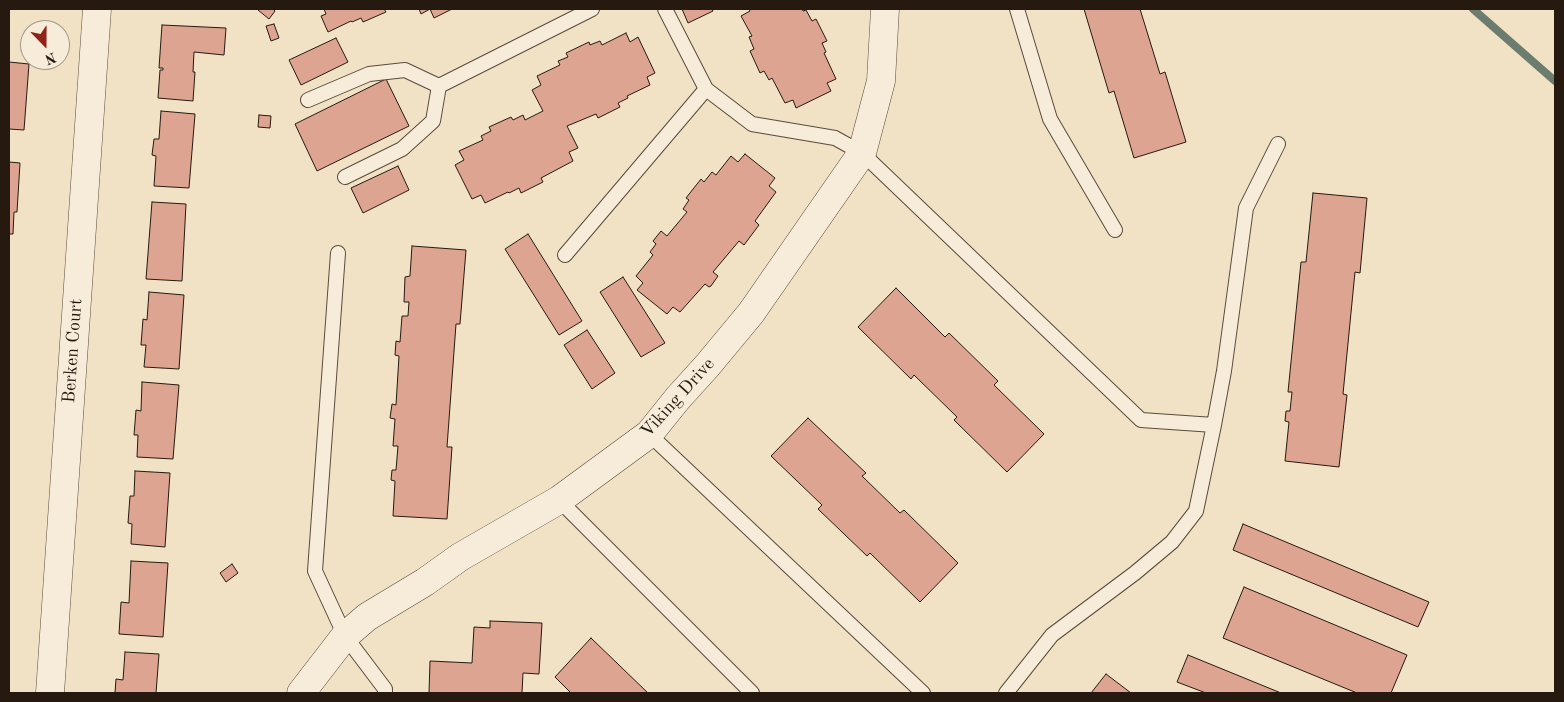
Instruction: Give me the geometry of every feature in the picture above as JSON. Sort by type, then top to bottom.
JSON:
[{"type":"street","name":"Berken Court","points":[[50,693],[97,9]]},
{"type":"street","name":"Viking Drive","points":[[301,693],[345,636],[367,617],[425,582],[460,557],[559,500],[649,434],[752,313],[862,153],[881,81],[882,14]]},
{"type":"lane","points":[[439,86],[592,9]]},
{"type":"lane","points":[[665,9],[706,89],[752,124],[835,138],[862,153],[1141,420],[1214,425]]},
{"type":"lane","points":[[1017,9],[1050,119],[1115,230]]},
{"type":"lane","points":[[308,100],[369,74],[405,70],[439,86]]},
{"type":"lane","points":[[346,176],[402,149],[433,121],[439,86]]},
{"type":"lane","points":[[565,255],[706,89]]},
{"type":"lane","points":[[1006,693],[1052,635],[1135,574],[1172,542],[1196,512],[1224,371],[1246,208],[1278,144]]},
{"type":"lane","points":[[338,253],[315,570],[345,636],[385,689],[384,693]]},
{"type":"lane","points":[[649,434],[923,693]]},
{"type":"lane","points":[[559,500],[752,693]]},
{"type":"building","points":[[259,9],[273,9],[275,11],[269,19]]},
{"type":"building","points":[[324,9],[384,9],[386,12],[363,22],[361,18],[351,21],[328,32],[321,16],[326,14]]},
{"type":"building","points":[[419,9],[430,9],[421,14]]},
{"type":"building","points":[[430,9],[452,9],[434,18]]},
{"type":"building","points":[[682,9],[712,9],[713,11],[688,23]]},
{"type":"building","points":[[749,9],[802,9],[803,11],[806,10],[812,21],[816,19],[827,41],[822,43],[826,52],[824,53],[836,79],[827,83],[831,91],[796,108],[793,100],[785,103],[772,78],[769,80],[764,71],[760,73],[750,51],[754,49],[749,37],[752,36],[741,16],[750,11]]},
{"type":"building","points":[[1084,9],[1140,9],[1160,74],[1165,72],[1186,142],[1134,158],[1114,91],[1109,93]]},
{"type":"building","points":[[274,24],[279,38],[271,41],[266,26]]},
{"type":"building","points":[[162,25],[226,28],[224,55],[194,52],[193,101],[158,98],[160,70],[163,70],[163,68],[159,68]]},
{"type":"building","points":[[626,33],[630,42],[638,37],[655,73],[647,77],[650,85],[627,96],[628,98],[618,103],[620,107],[598,118],[596,114],[567,126],[578,148],[569,152],[573,161],[541,178],[543,182],[521,193],[519,188],[485,203],[481,195],[472,199],[455,165],[464,160],[459,151],[483,140],[481,136],[491,131],[489,127],[511,117],[513,120],[523,115],[525,120],[543,111],[532,90],[541,85],[537,76],[560,65],[558,61],[568,57],[566,53],[589,42],[590,45],[600,41],[602,45]]},
{"type":"building","points":[[336,38],[348,62],[301,85],[289,60]]},
{"type":"building","points":[[9,62],[20,63],[20,70],[29,70],[24,130],[9,129]]},
{"type":"building","points":[[386,79],[409,126],[317,171],[295,124]]},
{"type":"building","points":[[161,111],[195,114],[189,188],[154,186],[156,156],[152,155],[154,139],[159,139]]},
{"type":"building","points":[[259,115],[271,116],[270,128],[258,127]]},
{"type":"building","points":[[745,154],[775,178],[769,186],[776,192],[755,221],[759,225],[744,245],[739,241],[713,272],[718,276],[711,286],[709,287],[705,284],[680,312],[673,307],[667,314],[637,290],[643,283],[636,276],[653,255],[650,252],[656,244],[653,241],[661,231],[667,236],[687,212],[683,209],[689,200],[686,198],[701,179],[704,182],[712,172],[716,175],[731,156],[738,162]]},
{"type":"building","points":[[9,162],[20,163],[17,212],[14,212],[13,234],[9,234]]},
{"type":"building","points":[[398,166],[409,190],[363,213],[351,188]]},
{"type":"building","points":[[1313,193],[1367,198],[1360,273],[1355,272],[1343,394],[1347,395],[1339,467],[1285,461],[1289,422],[1285,421],[1286,411],[1290,411],[1292,392],[1288,392],[1301,262],[1306,262]]},
{"type":"building","points":[[152,202],[186,204],[182,281],[146,279]]},
{"type":"building","points":[[528,234],[582,321],[559,335],[505,249]]},
{"type":"building","points":[[412,246],[466,250],[460,324],[456,324],[447,447],[452,447],[447,519],[393,516],[395,481],[391,480],[392,470],[396,470],[398,446],[393,446],[395,419],[390,418],[392,404],[396,405],[399,356],[395,355],[396,341],[400,342],[402,316],[408,316],[409,302],[404,302],[405,277],[410,276]]},
{"type":"building","points":[[623,277],[665,343],[641,357],[600,292]]},
{"type":"building","points":[[896,288],[945,337],[949,333],[998,381],[994,385],[1044,434],[1007,472],[954,420],[957,417],[914,375],[911,379],[858,327]]},
{"type":"building","points":[[149,292],[184,295],[179,369],[144,367],[146,345],[141,345],[143,319],[147,320]]},
{"type":"building","points":[[587,330],[615,373],[592,389],[564,345]]},
{"type":"building","points":[[142,382],[179,385],[173,459],[137,457],[138,435],[134,435],[136,410],[141,411]]},
{"type":"building","points":[[808,418],[866,473],[862,476],[900,513],[904,510],[958,563],[920,602],[870,553],[867,556],[818,509],[822,505],[771,456]]},
{"type":"building","points":[[135,471],[170,473],[165,547],[131,544],[132,524],[128,523],[130,496],[134,496]]},
{"type":"building","points":[[1243,524],[1429,602],[1418,627],[1233,550]]},
{"type":"building","points":[[131,561],[168,563],[163,637],[119,634],[121,602],[129,603]]},
{"type":"building","points":[[232,564],[238,573],[226,582],[220,573]]},
{"type":"building","points":[[1244,587],[1407,655],[1391,693],[1357,693],[1223,638]]},
{"type":"building","points":[[490,621],[542,623],[539,674],[523,673],[522,693],[429,693],[430,661],[472,663],[474,627],[490,628]]},
{"type":"building","points":[[591,638],[648,693],[571,693],[555,677]]},
{"type":"building","points":[[125,652],[159,654],[156,693],[115,693],[116,679],[123,680]]},
{"type":"building","points":[[1188,655],[1281,693],[1206,693],[1177,682]]},
{"type":"building","points":[[1106,674],[1131,693],[1091,693]]},
{"type":"waterway","points":[[1473,9],[1555,81]]}]
